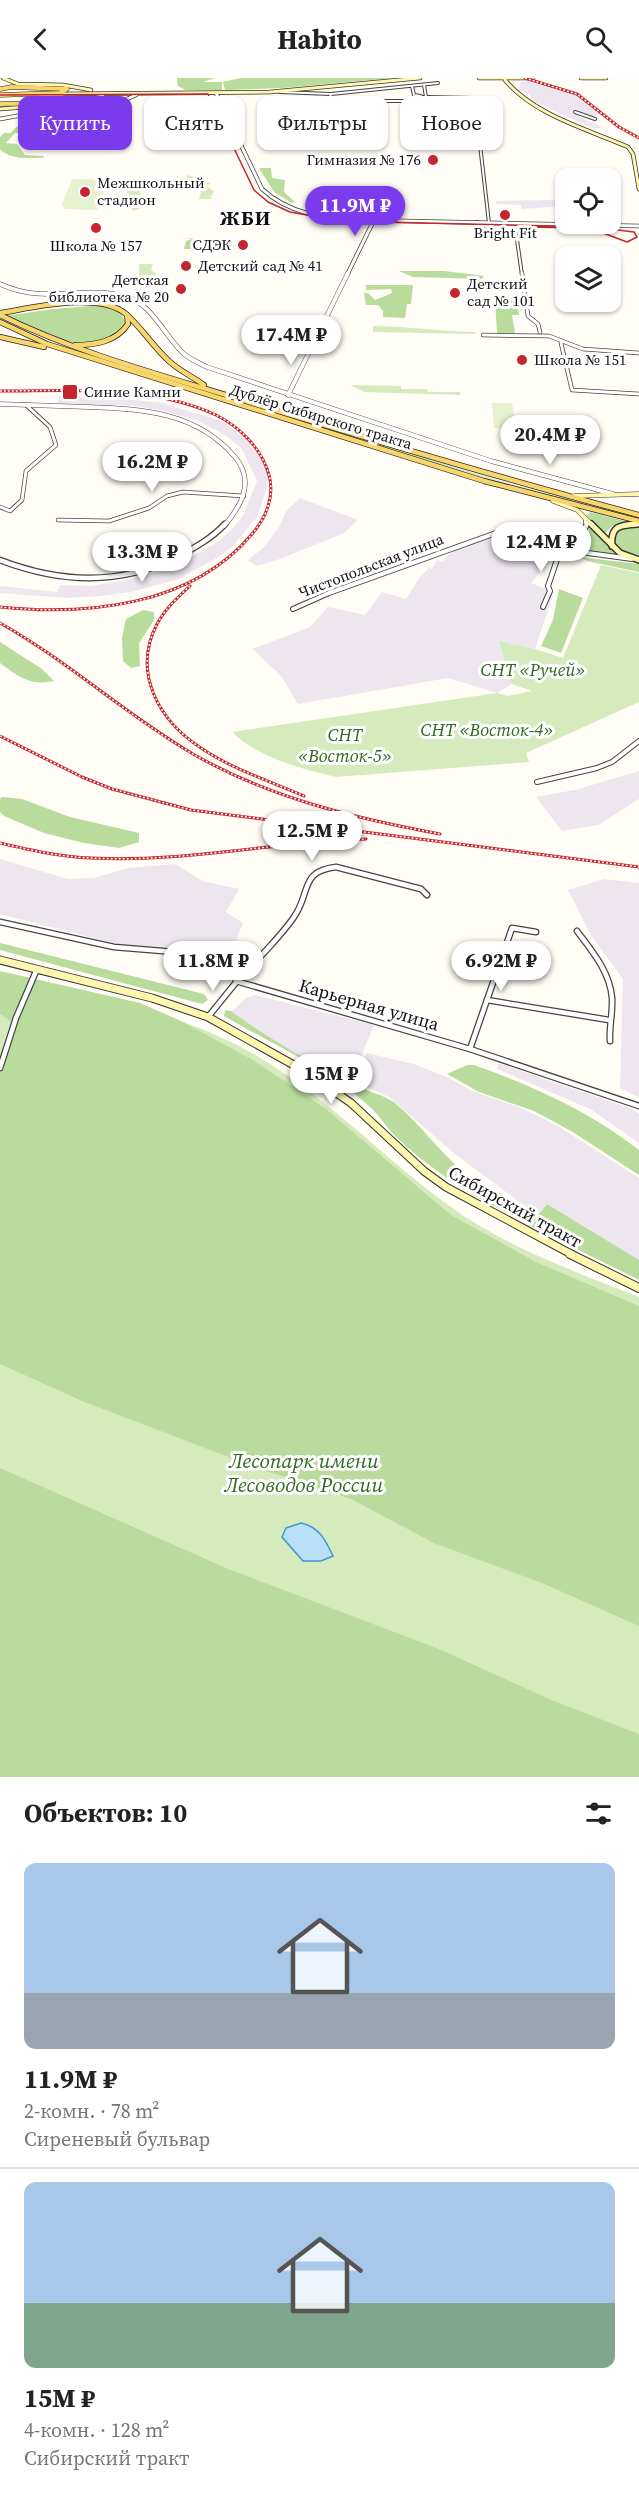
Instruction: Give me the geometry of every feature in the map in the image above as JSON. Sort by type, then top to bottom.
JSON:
[{"type":"main road","points":[[3,78],[18,84],[66,85],[110,94]]},
{"type":"main road","points":[[46,94],[279,92],[420,78]]},
{"type":"main road","points":[[479,78],[505,80],[533,78]]},
{"type":"main road","points":[[581,78],[606,78]]},
{"type":"main road","points":[[505,80],[531,102],[628,147],[633,154],[639,189]]},
{"type":"main road","points":[[0,89],[60,87],[66,89],[63,92],[38,96]]},
{"type":"main road","points":[[38,96],[216,93]]},
{"type":"main road","points":[[0,107],[62,104],[110,94]]},
{"type":"main road","points":[[0,96],[18,96]]},
{"type":"main road","points":[[0,107],[18,106]]},
{"type":"main road","name":"Дублёр Сибирского тракта","points":[[0,314],[22,310],[108,305],[125,313],[179,370],[198,382],[240,399]]},
{"type":"main road","name":"Дублёр Сибирского тракта","points":[[28,330],[69,344],[95,344],[112,338],[126,329],[129,322],[125,313]]},
{"type":"main road","name":"Дублёр Сибирского тракта","points":[[0,314],[28,330],[60,343],[525,485],[639,515]]},
{"type":"main road","name":"Дублёр Сибирского тракта","points":[[0,322],[29,337],[93,360],[541,497],[639,522]]},
{"type":"main road","points":[[0,337],[93,360]]},
{"type":"main road","points":[[525,485],[570,495],[597,497],[639,494]]},
{"type":"main road","points":[[541,497],[571,507],[585,518],[612,547],[632,559],[639,560]]},
{"type":"main road","points":[[612,547],[610,536],[615,529],[639,522]]},
{"type":"main road","name":"Сибирский тракт","points":[[0,960],[152,998],[208,1017],[308,1073],[351,1103],[424,1171],[446,1188],[639,1288]]},
{"type":"street","points":[[279,92],[331,94],[438,83]]},
{"type":"street","points":[[424,85],[425,96]]},
{"type":"street","points":[[412,86],[414,95],[420,96]]},
{"type":"street","points":[[387,96],[388,89]]},
{"type":"street","points":[[216,93],[256,178],[271,197],[302,212],[339,219],[639,226]]},
{"type":"street","points":[[132,97],[136,95]]},
{"type":"street","points":[[575,112],[595,119]]},
{"type":"street","points":[[0,119],[18,116]]},
{"type":"street","points":[[480,150],[481,172],[486,178],[489,223]]},
{"type":"street","points":[[288,396],[374,220]]},
{"type":"street","points":[[477,222],[478,229],[510,231],[516,234],[528,316],[538,324],[540,332]]},
{"type":"street","points":[[0,284],[14,291],[31,295],[110,295],[132,298],[140,302],[178,349],[191,360],[288,396],[480,458],[621,496]]},
{"type":"street","points":[[483,335],[549,336],[561,343],[583,349],[639,353]]},
{"type":"street","points":[[561,343],[572,390],[639,394]]},
{"type":"street","points":[[0,404],[126,408],[162,413],[194,424],[229,449],[238,460],[247,483],[244,496],[231,519],[218,534],[202,546],[168,563],[135,574],[105,578],[70,578],[38,573],[0,560]]},
{"type":"street","points":[[0,507],[10,511],[22,502],[27,494],[24,477],[27,469],[56,445],[50,427],[26,405]]},
{"type":"street","points":[[597,490],[600,494],[597,497]]},
{"type":"street","points":[[58,520],[109,522],[148,508],[167,496],[183,492],[244,496]]},
{"type":"street","points":[[543,607],[550,591],[548,586],[561,548],[585,534],[588,528],[585,518]]},
{"type":"street","name":"Чистопольская улица","points":[[293,609],[329,593],[492,534],[518,534],[561,548],[632,559]]},
{"type":"street","points":[[537,782],[597,768],[612,762],[639,741]]},
{"type":"street","points":[[208,1017],[236,981],[251,967],[298,911],[298,903],[315,875],[322,868],[336,867],[421,889],[427,895]]},
{"type":"street","points":[[0,922],[39,933],[130,949],[183,952],[213,957],[230,961],[242,975]]},
{"type":"street","points":[[470,1049],[512,928],[536,932]]},
{"type":"street","points":[[577,931],[606,972],[612,1006],[609,1020],[610,1041]]},
{"type":"street","points":[[0,1068],[16,1018],[37,969]]},
{"type":"street","name":"Карьерная улица","points":[[236,981],[470,1049],[639,1106]]},
{"type":"street","points":[[487,1000],[609,1020]]},
{"type":"shaded area","points":[[528,81],[576,95],[600,114],[588,117],[575,111],[571,113],[602,127],[594,129],[533,101],[529,94],[519,90],[520,82]]},
{"type":"shaded area","points":[[555,200],[555,207],[522,209],[521,205],[496,204],[495,201]]},
{"type":"shaded area","points":[[60,396],[162,403],[222,421],[246,439],[264,464],[268,475],[267,487],[257,517],[233,546],[217,558],[176,580],[131,592],[100,596],[68,598],[0,593],[0,586],[57,592],[60,585],[91,586],[132,579],[171,568],[219,541],[233,528],[243,516],[257,481],[242,449],[225,435],[199,421],[135,406],[57,403]]},
{"type":"shaded area","points":[[300,498],[358,520],[344,533],[280,559],[256,566],[248,560],[264,547],[279,527],[287,510]]},
{"type":"shaded area","points":[[505,536],[556,549],[550,561],[531,583],[554,592],[535,649],[498,642],[512,684],[497,693],[448,678],[298,704],[282,677],[253,649],[310,627],[328,607],[365,615],[382,592],[406,599],[420,577],[429,568],[432,569],[437,560],[443,562],[456,550],[486,538]]},
{"type":"shaded area","points":[[639,771],[639,799],[598,825],[562,831],[536,797],[575,790]]},
{"type":"shaded area","points":[[0,859],[68,879],[94,878],[128,868],[175,864],[203,881],[239,889],[226,912],[243,923],[230,955],[224,957],[172,946],[152,950],[132,948],[0,914]]},
{"type":"shaded area","points":[[604,879],[639,883],[639,1098],[620,1088],[623,979],[590,934],[568,890]]},
{"type":"shaded area","points":[[255,995],[374,1025],[349,1086],[228,1015],[246,998]]},
{"type":"shaded area","points":[[367,1053],[414,1064],[449,1078],[472,1091],[519,1107],[558,1126],[639,1178],[639,1260],[547,1204],[537,1215],[455,1154],[389,1097],[355,1082]]},
{"type":"shaded area","points":[[498,1063],[632,1109],[639,1114],[639,1143],[590,1109],[497,1069]]},
{"type":"green space","points":[[177,78],[215,78],[203,82],[222,82],[222,90],[185,90],[178,86]]},
{"type":"green space","points":[[240,78],[393,78],[282,88],[225,90],[223,82]]},
{"type":"green space","points":[[18,126],[18,133],[15,133],[6,143],[17,144],[18,150],[21,150],[25,155],[44,156],[43,158],[14,157],[0,149],[0,137],[4,133],[11,133]]},
{"type":"green space","points":[[259,168],[271,168],[272,178],[285,180],[284,192],[295,202],[292,203],[274,192]]},
{"type":"green space","points":[[187,175],[211,184],[206,185],[214,192],[210,198],[212,199],[199,199],[201,192],[191,185],[176,185],[178,180],[186,180]]},
{"type":"green space","name":"Межшкольный стадион","points":[[72,179],[109,180],[97,210],[65,209],[62,205]]},
{"type":"green space","points":[[129,185],[142,185],[139,199],[147,205],[134,211],[124,202],[130,193],[127,193]]},
{"type":"green space","points":[[384,190],[393,190],[393,218],[402,220],[381,218]]},
{"type":"green space","points":[[182,238],[232,240],[231,251],[210,253],[206,249],[184,249],[186,241],[192,239]]},
{"type":"green space","points":[[139,264],[153,264],[151,270],[160,277],[157,289],[139,278]]},
{"type":"green space","points":[[399,271],[444,271],[484,276],[482,279],[413,277]]},
{"type":"green space","points":[[366,285],[413,285],[411,304],[407,304],[405,318],[383,317],[383,311],[378,305],[366,305],[364,293],[368,293],[375,300],[392,293],[391,289],[366,290]]},
{"type":"green space","points":[[495,300],[517,301],[519,315],[512,315],[515,333],[497,333]]},
{"type":"green space","points":[[103,305],[121,313],[126,324],[113,336],[98,342],[67,341],[5,316],[53,309]]},
{"type":"green space","points":[[373,326],[475,332],[476,334],[373,332]]},
{"type":"green space","points":[[350,385],[401,386],[401,389],[427,389],[428,392],[460,392],[460,395],[365,392]]},
{"type":"green space","points":[[492,403],[512,403],[516,428],[494,428]]},
{"type":"green space","points":[[315,424],[510,484],[639,517],[639,520],[491,481],[313,426]]},
{"type":"green space","points":[[590,512],[625,521],[612,526],[604,535],[587,516]]},
{"type":"green space","points":[[639,525],[639,558],[624,552],[613,541],[615,533],[622,528]]},
{"type":"green space","points":[[590,526],[619,556],[567,547],[586,538]]},
{"type":"green space","points":[[580,557],[639,564],[639,572],[587,561]]},
{"type":"green space","points":[[601,565],[639,573],[639,702],[526,753],[529,762],[336,777],[268,756],[232,732],[497,693],[508,696],[532,691],[512,684],[498,641],[563,658]]},
{"type":"green space","points":[[559,589],[583,598],[561,653],[541,646],[553,620]]},
{"type":"green space","points":[[143,610],[154,612],[154,620],[139,643],[140,666],[131,668],[123,661],[122,638],[126,619]]},
{"type":"green space","points":[[0,642],[42,669],[54,681],[38,682],[25,679],[0,663]]},
{"type":"green space","points":[[2,797],[22,799],[70,817],[139,833],[139,842],[119,848],[84,843],[44,833],[4,816],[0,812]]},
{"type":"green space","points":[[0,943],[204,994],[208,1000],[202,1004],[0,950]]},
{"type":"green space","points":[[0,971],[140,1003],[181,1021],[253,1060],[326,1109],[451,1215],[536,1262],[639,1306],[639,1626],[542,1583],[434,1543],[351,1499],[260,1469],[82,1401],[0,1364],[0,1055],[12,1022],[0,1014]]},
{"type":"green space","name":"Лесопарк имени Лесоводов России","points":[[0,976],[149,1011],[179,1020],[235,1044],[264,1060],[319,1099],[421,1185],[470,1220],[540,1257],[639,1297],[639,1777],[0,1777]]},
{"type":"green space","points":[[225,1010],[231,1011],[274,1040],[349,1083],[392,1101],[473,1180],[487,1189],[499,1192],[520,1210],[511,1215],[450,1180],[408,1148],[374,1111],[338,1081],[224,1016]]},
{"type":"green space","points":[[467,1065],[474,1065],[539,1091],[600,1123],[639,1150],[639,1175],[571,1131],[534,1111],[479,1092],[447,1074]]},
{"type":"green space","points":[[547,1204],[639,1260],[639,1280],[528,1225],[533,1212],[538,1215]]},
{"type":"green space","points":[[0,1468],[226,1568],[439,1649],[549,1699],[639,1734],[639,1777],[0,1777]]},
{"type":"water","points":[[301,1523],[312,1527],[321,1535],[333,1556],[321,1561],[303,1561],[282,1537],[286,1528]]},
{"type":"tram line","points":[[0,95],[208,94],[254,190],[268,202],[290,212],[340,221],[594,227],[634,232],[637,237],[627,242],[590,228],[524,227]]},
{"type":"railway","points":[[525,78],[577,94],[619,127],[639,138]]},
{"type":"railway","points":[[0,391],[110,391],[164,398],[191,405],[216,415],[241,432],[261,456],[271,483],[268,506],[252,534],[228,558],[200,577],[169,591],[136,601],[102,607],[68,610],[0,607]]},
{"type":"railway","points":[[190,586],[164,613],[150,642],[147,660],[149,677],[162,709],[172,724],[201,748],[238,768],[304,796]]},
{"type":"railway","points":[[0,623],[49,654],[168,739],[222,769],[252,783],[313,804],[376,821],[440,834]]},
{"type":"railway","points":[[0,736],[82,777],[112,789],[191,810],[639,867]]},
{"type":"railway","points":[[0,843],[68,856],[125,859],[159,858],[366,839]]},
{"type":"place","name":"Гимназия № 176","points":[[433,160]]},
{"type":"place","name":"Межшкольный стадион","points":[[85,192]]},
{"type":"place","name":"Bright Fit","points":[[505,215]]},
{"type":"place","name":"Школа № 157","points":[[96,228]]},
{"type":"place","name":"СДЭК","points":[[243,245]]},
{"type":"place","name":"Детский сад № 41","points":[[186,266]]},
{"type":"place","name":"Детская библиотека № 20","points":[[181,289]]},
{"type":"place","name":"Детский сад № 101","points":[[455,293]]},
{"type":"place","name":"Школа № 151","points":[[522,360]]},
{"type":"place","name":"Синие Камни","points":[[70,392]]},
{"type":"district","name":"ЖБИ","points":[[246,218]]},
{"type":"park label","name":"СНТ «Ручей»","points":[[533,670]]},
{"type":"park label","name":"СНТ «Восток-4»","points":[[487,730]]},
{"type":"park label","name":"СНТ «Восток-5»","points":[[345,745]]}]
